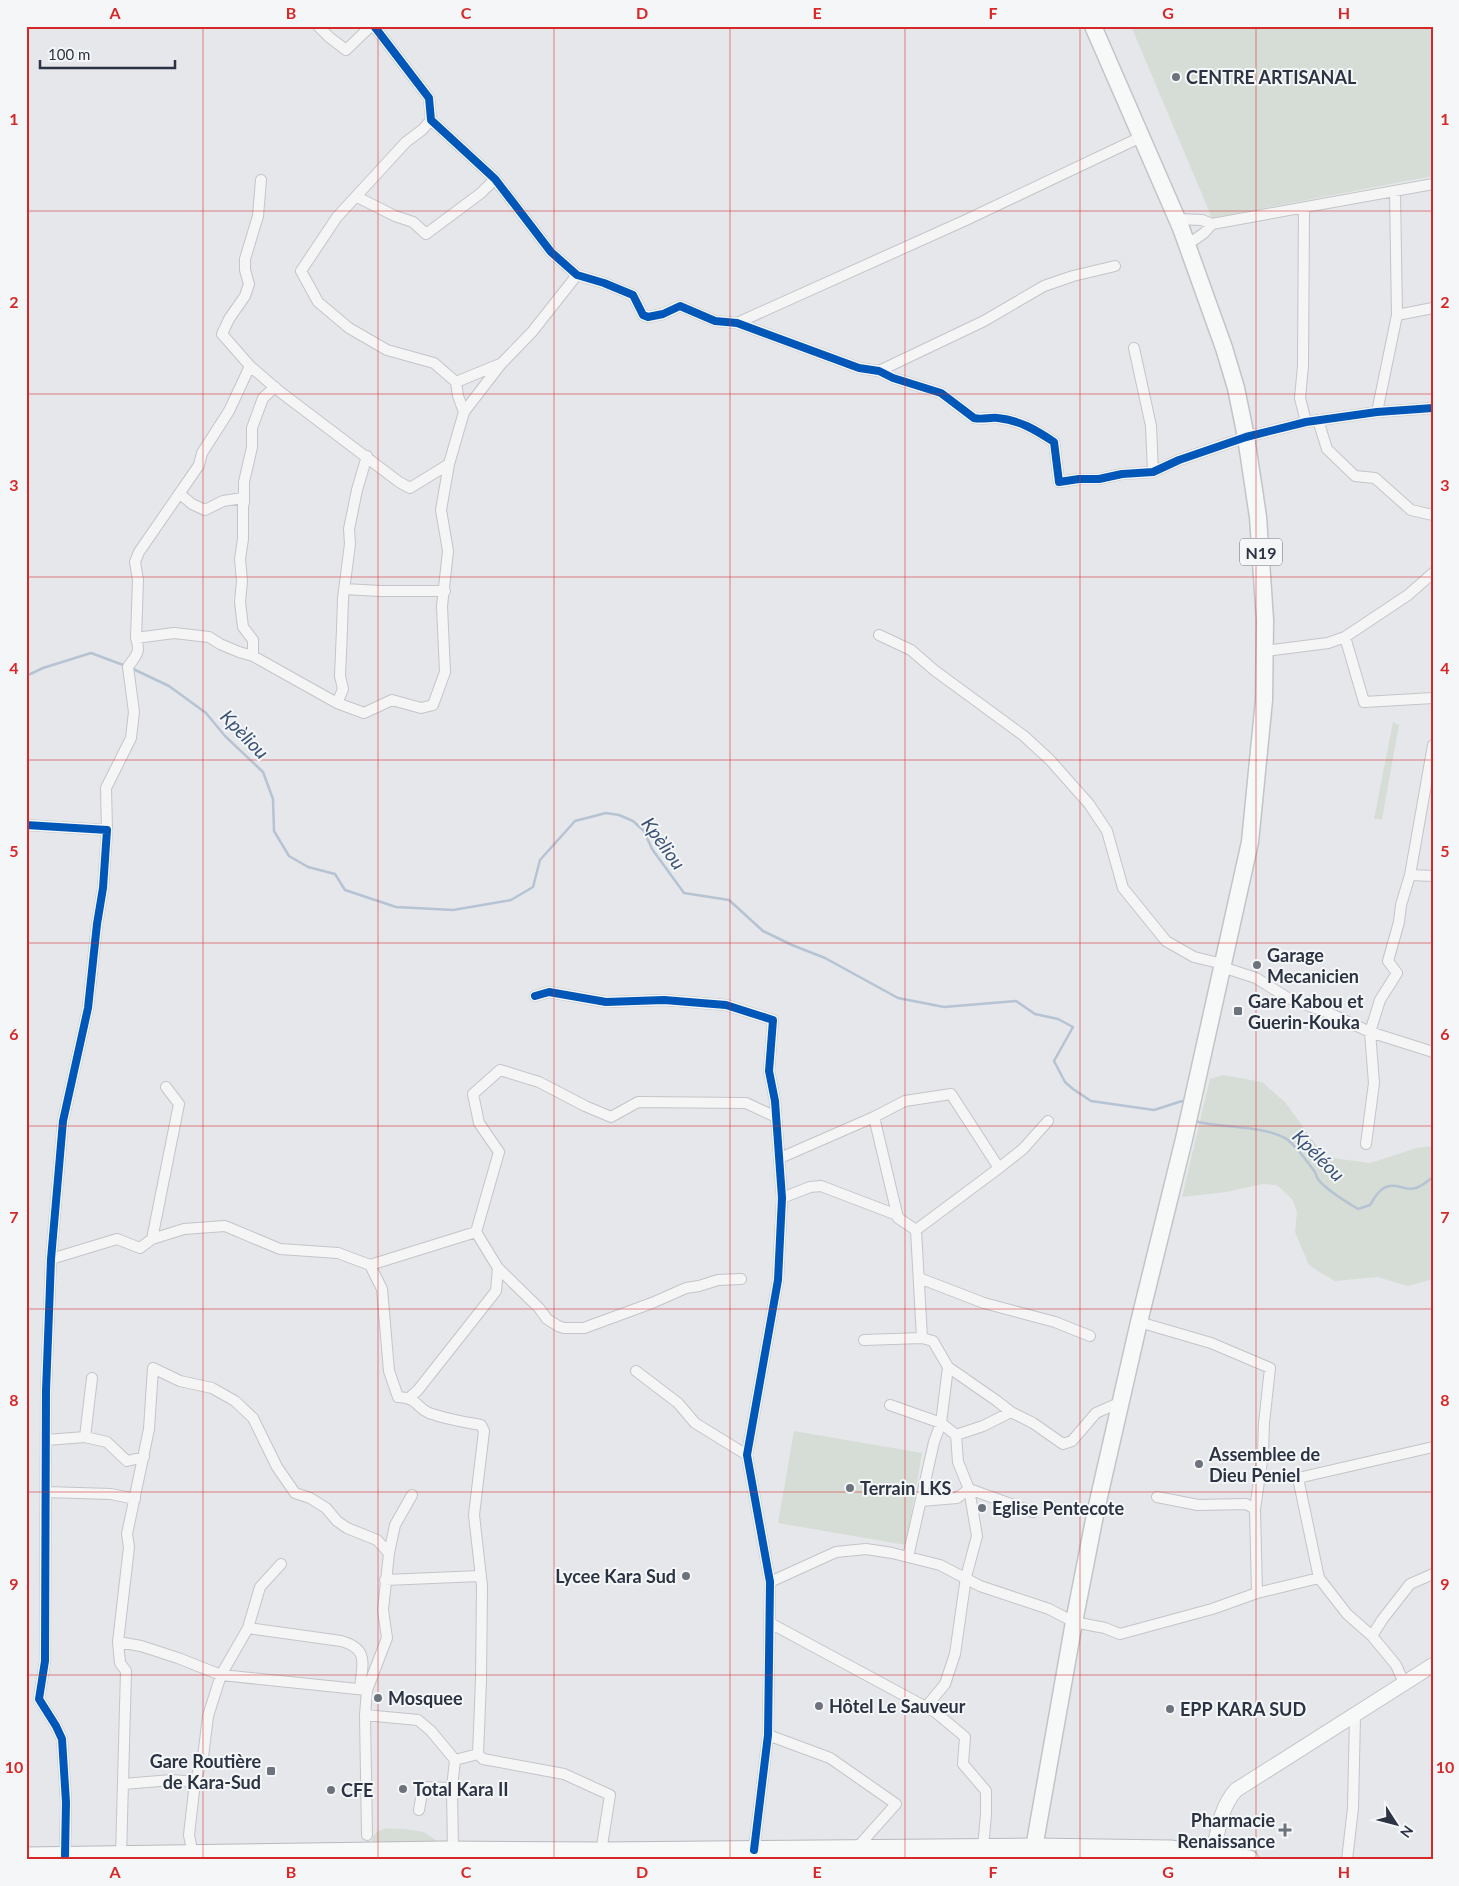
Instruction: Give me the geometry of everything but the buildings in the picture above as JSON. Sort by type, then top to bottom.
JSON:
[{"type":"highway","points":[[27,1858],[193,1855],[314,1856],[453,1851],[564,1856],[601,1852],[754,1850],[791,1855],[854,1851],[1034,1848],[1223,1857],[1249,1860]]},
{"type":"main road","name":"N19","points":[[1034,1848],[1096,1510],[1138,1322],[1184,1139],[1250,842],[1262,729],[1265,651],[1265,620],[1258,517],[1246,437],[1236,388],[1224,348],[1177,219],[1093,26]]},
{"type":"main road","points":[[1223,1857],[1222,1812],[1227,1800],[1236,1790],[1433,1665]]},
{"type":"street","points":[[318,26],[346,50],[373,26],[429,98],[431,120],[495,179],[551,252],[577,275],[604,283],[633,295],[648,318],[663,314],[680,306],[715,320],[737,323],[858,368],[879,371],[893,378],[941,393],[974,418],[1004,419],[1020,423],[1040,432],[1054,442],[1059,482],[1153,472],[1179,460],[1246,437],[1306,422],[1376,412],[1433,408]]},
{"type":"street","points":[[431,120],[422,130],[406,142],[337,217],[301,271],[318,302],[349,328],[387,350],[434,363],[456,382],[458,396],[464,412]]},
{"type":"street","points":[[737,323],[966,220],[1141,137]]},
{"type":"street","points":[[357,197],[395,216],[413,222],[426,234],[481,193],[495,179]]},
{"type":"street","points":[[261,180],[258,216],[245,259],[245,270],[249,284],[245,296],[229,319],[222,334],[250,366],[275,387],[399,482],[410,488],[449,464]]},
{"type":"street","points":[[1177,219],[1202,220],[1212,224],[1433,184]]},
{"type":"street","points":[[1376,412],[1397,315],[1395,192]]},
{"type":"street","points":[[1304,208],[1304,366],[1300,398],[1306,422]]},
{"type":"street","points":[[1187,245],[1204,233],[1212,224]]},
{"type":"street","points":[[879,371],[984,320],[1044,286],[1073,276],[1115,266]]},
{"type":"street","points":[[136,638],[174,633],[209,637],[233,650],[253,656],[337,703],[364,713],[392,700],[421,708],[433,705],[445,672],[442,606],[448,551],[441,510],[449,464],[464,412],[501,364],[532,332],[577,275]]},
{"type":"street","points":[[1397,315],[1433,308]]},
{"type":"street","points":[[1134,348],[1151,426],[1153,472]]},
{"type":"street","points":[[456,382],[501,364]]},
{"type":"street","points":[[65,1856],[66,1802],[62,1739],[39,1699],[45,1661],[46,1440],[51,1259],[63,1121],[88,1008],[103,888],[107,830],[106,788],[131,738],[134,712],[128,667],[138,653],[139,647],[136,638],[138,580],[135,562],[139,552],[199,466],[202,453],[229,411],[250,366]]},
{"type":"street","points":[[253,656],[253,640],[243,627],[240,602],[244,482],[252,447],[252,428],[263,398],[275,387]]},
{"type":"street","points":[[1318,420],[1327,449],[1355,476],[1375,478],[1412,510],[1433,515]]},
{"type":"street","points":[[337,703],[343,689],[340,676],[349,552],[348,529],[367,456]]},
{"type":"street","points":[[180,494],[192,504],[205,510],[223,501],[243,498]]},
{"type":"street","points":[[243,498],[249,522]]},
{"type":"street","points":[[1265,651],[1328,643],[1345,637],[1408,595],[1433,573]]},
{"type":"street","points":[[345,589],[380,591],[445,590]]},
{"type":"street","points":[[879,635],[911,650],[934,670],[1024,736],[1037,748],[1089,804],[1107,831],[1123,888],[1166,941],[1194,957],[1256,978],[1288,998],[1331,1014],[1370,1032],[1433,1052]]},
{"type":"street","points":[[1345,637],[1364,702],[1433,698]]},
{"type":"street","points":[[1366,1144],[1374,1083],[1370,1032],[1380,1000],[1397,973],[1388,961],[1410,875],[1433,745]]},
{"type":"street","points":[[26,825],[107,830]]},
{"type":"street","points":[[1410,875],[1433,876]]},
{"type":"street","points":[[535,996],[549,992],[606,1002],[664,1000],[726,1005],[774,1020],[769,1072],[776,1117],[782,1198],[778,1280],[747,1455],[770,1582],[768,1735],[754,1850]]},
{"type":"street","points":[[741,1279],[718,1280],[686,1288],[652,1303],[584,1328],[564,1328],[546,1318],[539,1308],[498,1268],[476,1232],[499,1152],[479,1123],[473,1094],[500,1070],[539,1082],[611,1117],[638,1102],[746,1103],[776,1117]]},
{"type":"street","points":[[152,1239],[179,1104],[166,1087]]},
{"type":"street","points":[[780,1158],[874,1117],[905,1101],[952,1094],[999,1168]]},
{"type":"street","points":[[874,1117],[898,1218],[916,1230]]},
{"type":"street","points":[[916,1230],[1023,1149],[1048,1121]]},
{"type":"street","points":[[782,1198],[810,1187],[821,1186],[898,1215]]},
{"type":"street","points":[[51,1259],[117,1239],[140,1248],[152,1239],[184,1228],[225,1226],[280,1249],[338,1253],[370,1265],[476,1232]]},
{"type":"street","points":[[916,1230],[922,1338]]},
{"type":"street","points":[[370,1265],[382,1289],[389,1371],[398,1397],[410,1397],[418,1390],[496,1291],[498,1268]]},
{"type":"street","points":[[919,1278],[984,1303],[1054,1322],[1090,1336]]},
{"type":"street","points":[[1138,1322],[1211,1343],[1270,1368],[1264,1423],[1263,1454],[1255,1509],[1257,1592]]},
{"type":"street","points":[[864,1340],[922,1338],[933,1341],[948,1367],[1011,1412],[1033,1423],[1059,1443],[1067,1444],[1072,1441],[1096,1413],[1121,1402]]},
{"type":"street","points":[[908,1557],[934,1442],[942,1422],[948,1367]]},
{"type":"street","points":[[121,1856],[126,1671],[120,1662],[118,1642],[129,1547],[127,1534],[149,1429],[153,1368],[180,1381],[212,1388],[235,1401],[253,1418],[277,1467],[295,1493],[310,1498],[326,1508],[337,1521],[347,1528],[377,1540],[389,1553]]},
{"type":"street","points":[[636,1371],[678,1403],[695,1423],[747,1455]]},
{"type":"street","points":[[85,1437],[92,1378]]},
{"type":"street","points":[[410,1397],[427,1412],[458,1422],[481,1425],[483,1427],[474,1515],[482,1586],[482,1680],[478,1754],[483,1759],[564,1774],[610,1795],[601,1852]]},
{"type":"street","points":[[890,1405],[942,1422],[956,1435],[958,1462],[969,1489],[977,1536],[966,1578],[955,1654],[945,1684],[926,1707]]},
{"type":"street","points":[[956,1435],[983,1426],[1011,1412]]},
{"type":"street","points":[[46,1440],[85,1437],[107,1442],[127,1461],[144,1457]]},
{"type":"street","points":[[1404,1683],[1396,1665],[1372,1636],[1347,1614],[1319,1578],[1298,1478],[1433,1447]]},
{"type":"street","points":[[921,1501],[957,1498],[969,1489]]},
{"type":"street","points":[[969,1489],[1033,1512]]},
{"type":"street","points":[[46,1492],[111,1494],[135,1499]]},
{"type":"street","points":[[364,1690],[386,1638],[384,1610],[386,1580],[395,1525],[412,1496]]},
{"type":"street","points":[[1157,1498],[1198,1505],[1246,1504],[1255,1509]]},
{"type":"street","points":[[770,1582],[836,1552],[866,1548],[940,1565],[980,1586],[1049,1609],[1074,1622],[1105,1628],[1120,1634],[1212,1609],[1257,1592],[1319,1578]]},
{"type":"street","points":[[193,1855],[189,1835],[195,1782],[203,1757],[208,1716],[221,1675],[248,1628],[260,1587],[280,1564]]},
{"type":"street","points":[[1372,1636],[1410,1584],[1433,1574]]},
{"type":"street","points":[[386,1580],[480,1576]]},
{"type":"street","points":[[770,1623],[935,1712],[964,1738],[963,1764],[986,1791],[983,1848]]},
{"type":"street","points":[[248,1628],[354,1644],[360,1650],[366,1715],[367,1835]]},
{"type":"street","points":[[118,1642],[140,1646],[178,1658],[221,1675],[364,1690]]},
{"type":"street","points":[[366,1715],[418,1720],[431,1731],[456,1760],[452,1788],[453,1851]]},
{"type":"street","points":[[1346,1860],[1353,1808],[1355,1716]]},
{"type":"street","points":[[768,1735],[830,1758],[896,1804],[854,1851]]},
{"type":"street","points":[[456,1760],[478,1754]]},
{"type":"street","points":[[122,1784],[172,1780],[195,1782]]},
{"type":"street","points":[[419,1810],[423,1787],[452,1788]]},
{"type":"shaded area","points":[[1131,26],[1433,26],[1433,176],[1212,218]]},
{"type":"shaded area","points":[[1393,722],[1399,725],[1382,819],[1374,819]]},
{"type":"shaded area","points":[[1223,1075],[1262,1082],[1285,1102],[1325,1157],[1370,1163],[1417,1148],[1433,1146],[1433,1279],[1408,1286],[1377,1277],[1335,1281],[1321,1273],[1309,1265],[1295,1232],[1297,1212],[1292,1199],[1277,1185],[1263,1184],[1226,1192],[1182,1197],[1210,1079]]},
{"type":"shaded area","name":"Terrain LKS","points":[[794,1431],[922,1453],[906,1545],[778,1523]]},
{"type":"shaded area","points":[[404,1829],[424,1832],[437,1841],[371,1842],[380,1830]]},
{"type":"waterway","name":"Kpèliou","points":[[26,676],[43,668],[91,653],[126,666]]},
{"type":"waterway","name":"Kpèliou","points":[[131,668],[169,686],[206,713],[225,736],[263,772],[273,799],[274,831],[289,856],[308,867],[335,874],[345,890],[396,907],[453,910],[511,900],[533,887],[540,860],[575,821],[606,813],[619,815],[633,821],[644,831],[652,849],[684,893],[729,900],[763,931],[825,958],[898,998],[944,1007],[1016,1001],[1035,1014],[1058,1019],[1073,1027],[1054,1061],[1065,1082],[1091,1101],[1154,1110],[1182,1101],[1185,1105]]},
{"type":"waterway","name":"Kpéléou","points":[[1195,1118],[1198,1122],[1265,1131],[1285,1138],[1305,1159],[1325,1187],[1358,1209],[1370,1205],[1378,1193],[1385,1187],[1394,1186],[1414,1189],[1433,1177]]},
{"type":"cycle path","points":[[374,26],[429,98],[431,120],[495,179],[551,252],[577,275],[604,283],[633,295],[643,315],[648,317],[663,314],[680,306],[715,321],[737,323],[859,368],[879,371],[893,378],[941,393],[974,418],[1006,419],[1027,426],[1054,442],[1059,482],[1153,472],[1179,460],[1246,437],[1306,422],[1377,412],[1433,408]]},
{"type":"cycle path","points":[[26,825],[107,830],[103,888],[88,1008],[63,1121],[51,1259],[46,1391],[45,1661],[39,1699],[62,1739],[66,1802],[65,1856]]},
{"type":"cycle path","points":[[535,996],[549,992],[606,1002],[664,1000],[726,1005],[773,1020],[769,1071],[775,1101],[782,1198],[778,1280],[747,1455],[770,1582],[768,1735],[754,1850]]},
{"type":"place","name":"CENTRE ARTISANAL","points":[[1176,77]]},
{"type":"place","name":"Garage Mecanicien","points":[[1257,965]]},
{"type":"place","name":"Gare Kabou et Guerin-Kouka","points":[[1238,1011]]},
{"type":"place","name":"Assemblee de Dieu Peniel","points":[[1199,1464]]},
{"type":"place","name":"Terrain LKS","points":[[850,1488]]},
{"type":"place","name":"Eglise Pentecote","points":[[982,1508]]},
{"type":"place","name":"Lycee Kara Sud","points":[[686,1576]]},
{"type":"place","name":"Mosquee","points":[[378,1698]]},
{"type":"place","name":"Hôtel Le Sauveur","points":[[819,1706]]},
{"type":"place","name":"EPP KARA SUD","points":[[1170,1709]]},
{"type":"place","name":"Gare Routière de Kara-Sud","points":[[271,1771]]},
{"type":"place","name":"Total Kara II","points":[[403,1789]]},
{"type":"place","name":"CFE","points":[[331,1790]]},
{"type":"place","name":"Pharmacie Renaissance","points":[[1285,1830]]}]
